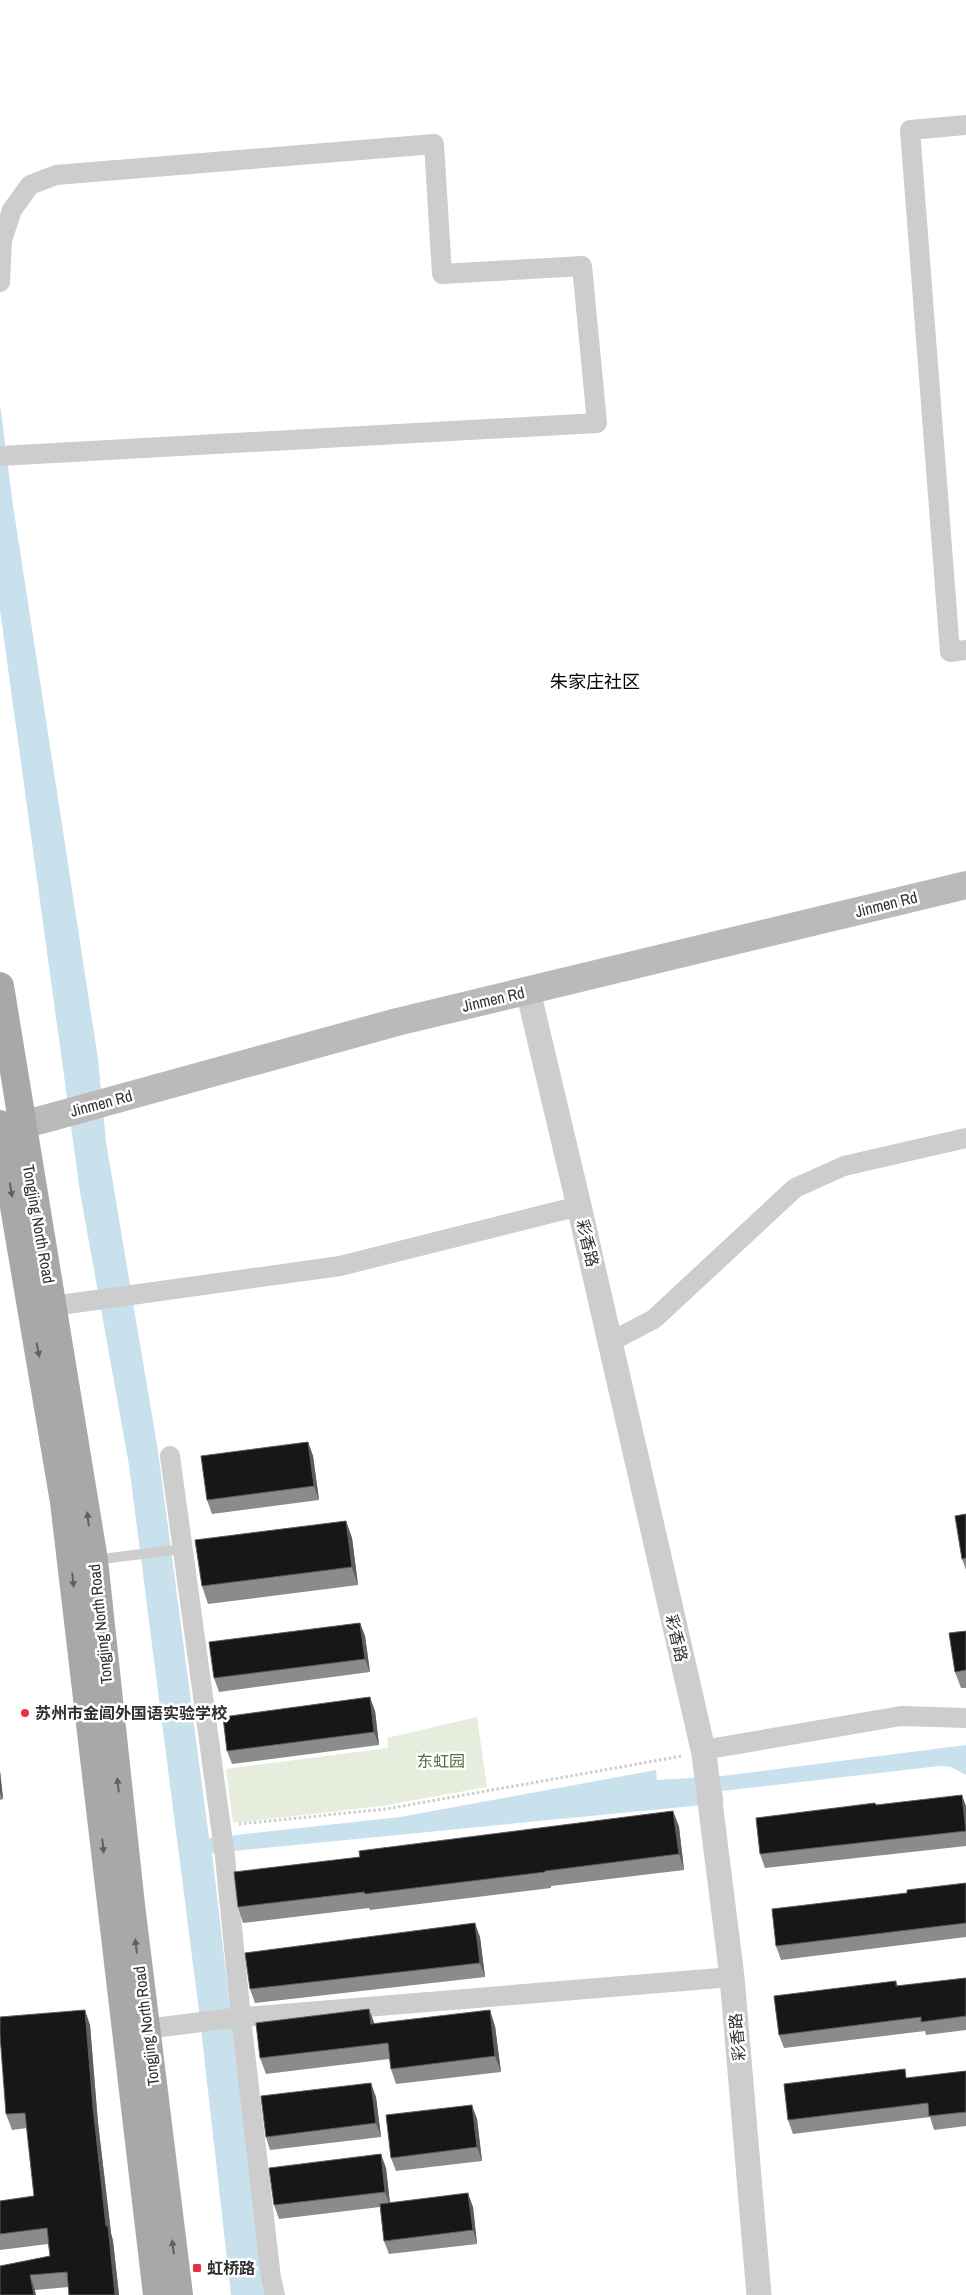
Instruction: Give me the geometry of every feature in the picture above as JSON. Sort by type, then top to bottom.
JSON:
[{"type":"main road","name":"Jinmen Rd","points":[[5,1126],[52,1116],[388,1025],[966,885]]},
{"type":"main road","name":"Tongjing North Road","points":[[0,986],[5,1126],[66,1521],[157,2295]]},
{"type":"main road","name":"Tongjing North Road","points":[[5,1126],[53,1306],[94,1560],[146,2030],[178,2295]]},
{"type":"street","points":[[966,125],[910,130],[950,652],[966,650]]},
{"type":"street","points":[[0,282],[2,240],[12,210],[30,185],[56,175],[434,144],[442,274],[582,266],[596,423],[8,456]]},
{"type":"street","name":"彩香路","points":[[528,991],[580,1206],[703,1752],[732,1977],[759,2295]]},
{"type":"street","points":[[610,1342],[654,1319],[795,1188],[844,1166],[966,1138]]},
{"type":"street","points":[[53,1306],[340,1266],[580,1206]]},
{"type":"street","points":[[170,1456],[178,1549],[225,1857],[237,2018],[271,2278],[276,2295]]},
{"type":"street","points":[[703,1752],[902,1716],[966,1718]]},
{"type":"street","points":[[146,2030],[198,2021],[732,1977]]},
{"type":"lane","points":[[94,1560],[178,1549]]},
{"type":"path","points":[[221,1827],[386,1809],[703,1752]]},
{"type":"green space","name":"东虹园","points":[[477,1717],[487,1787],[382,1806],[233,1823],[226,1769],[388,1748],[387,1738]]},
{"type":"water","points":[[0,404],[13,505],[98,1059],[106,1142],[158,1451],[209,1838],[400,1817],[656,1770],[657,1780],[722,1776],[966,1745],[966,1775],[951,1767],[940,1766],[722,1791],[724,1803],[212,1853],[255,2222],[273,2295],[231,2295],[199,2011],[129,1465],[80,1192],[0,610]]},
{"type":"building","points":[[308,1442],[314,1486],[207,1500],[201,1456]]},
{"type":"building","points":[[966,1514],[966,1558],[962,1559],[955,1516]]},
{"type":"building","points":[[346,1521],[352,1567],[202,1586],[195,1540]]},
{"type":"building","points":[[360,1623],[365,1659],[214,1678],[209,1642]]},
{"type":"building","points":[[966,1631],[966,1670],[955,1672],[949,1633]]},
{"type":"building","points":[[370,1697],[374,1732],[227,1751],[223,1717]]},
{"type":"building","points":[[962,1795],[966,1831],[760,1854],[756,1818],[875,1803],[876,1805]]},
{"type":"building","points":[[673,1811],[679,1854],[365,1894],[364,1892],[238,1907],[234,1872],[360,1857],[359,1851]]},
{"type":"building","points":[[966,1883],[966,1923],[776,1946],[772,1909],[907,1893],[907,1890]]},
{"type":"building","points":[[475,1923],[480,1963],[250,1989],[245,1953]]},
{"type":"building","points":[[966,1978],[966,2016],[921,2022],[921,2017],[779,2035],[774,1996],[896,1981],[896,1986]]},
{"type":"building","points":[[369,2009],[371,2024],[490,2010],[495,2056],[391,2069],[388,2043],[260,2058],[256,2023]]},
{"type":"building","points":[[85,2010],[93,2107],[115,2295],[69,2295],[67,2272],[30,2275],[34,2295],[0,2295],[0,2266],[50,2256],[47,2228],[0,2234],[0,2201],[34,2196],[25,2113],[6,2114],[0,2017]]},
{"type":"building","points":[[905,2069],[906,2078],[966,2071],[966,2112],[929,2116],[928,2103],[788,2120],[784,2084]]},
{"type":"building","points":[[371,2083],[376,2123],[266,2137],[261,2096]]},
{"type":"building","points":[[472,2105],[477,2147],[391,2158],[386,2115]]},
{"type":"building","points":[[381,2154],[385,2192],[274,2205],[269,2168]]},
{"type":"building","points":[[468,2193],[473,2230],[384,2241],[380,2204]]},
{"type":"place","name":"苏州市金阊外国语实验学校","points":[[25,1713]]},
{"type":"place","name":"虹桥路","points":[[197,2268]]},
{"type":"district","name":"朱家庄社区","points":[[595,682]]}]
